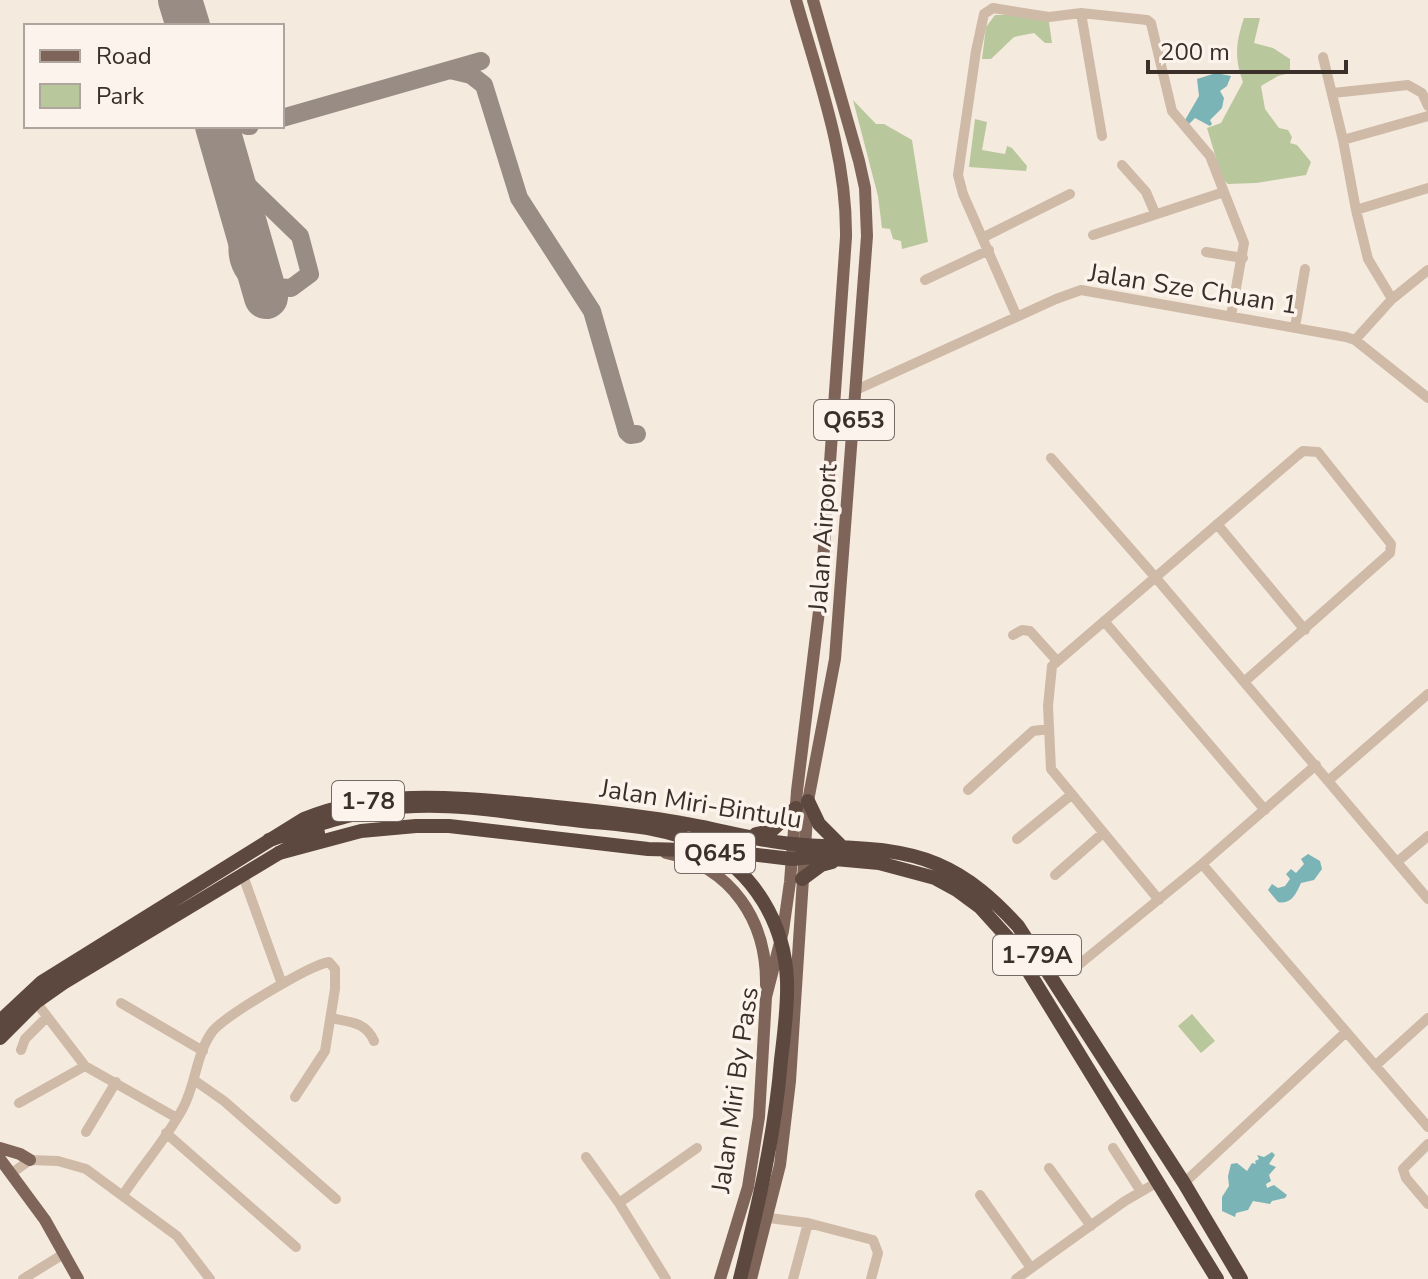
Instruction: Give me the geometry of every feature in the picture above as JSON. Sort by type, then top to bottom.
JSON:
[{"type":"highway","name":"Jalan Miri-Bintulu","points":[[3,1023],[42,982],[269,840],[324,811],[376,799],[459,798],[677,822],[747,835],[798,852]]},
{"type":"highway","points":[[747,835],[771,831],[802,805],[842,854],[802,879]]},
{"type":"highway","name":"Q645","points":[[269,840],[343,816],[385,808],[451,806],[658,831],[702,845],[738,870],[760,895],[773,919],[787,981],[772,1148],[740,1279]]},
{"type":"highway","name":"Q645","points":[[279,853],[303,839],[358,821],[426,813],[664,840],[703,855],[732,875],[752,898],[770,932],[778,967],[778,988],[764,1142],[731,1279]]},
{"type":"highway","name":"Jalan Miri-Bintulu","points":[[3,1023],[63,983],[279,853],[361,831],[449,826],[648,849],[905,855],[936,863],[989,895],[1018,926],[1184,1183],[1241,1279]]},
{"type":"highway","name":"Jalan Miri-Bintulu","points":[[842,854],[935,878],[980,907],[1008,938],[1217,1279]]},
{"type":"highway","points":[[1155,1180],[1184,1183]]},
{"type":"highway","points":[[1173,1209],[1172,1198],[1184,1183]]},
{"type":"main road","name":"Jalan Airport","points":[[796,0],[830,115],[841,163],[846,207],[818,631],[798,852]]},
{"type":"main road","name":"Jalan Airport","points":[[802,805],[835,659],[867,236],[865,188],[813,0]]},
{"type":"main road","points":[[834,412],[841,398],[856,390]]},
{"type":"main road","points":[[648,849],[678,855],[703,867],[726,883],[742,901],[763,945],[766,997]]},
{"type":"main road","name":"Jalan Miri By Pass","points":[[751,1279],[769,1218],[780,1165],[794,1042],[802,879],[798,852]]},
{"type":"main road","name":"Jalan Miri By Pass","points":[[720,1279],[748,1187],[759,1117],[766,997],[775,972],[798,852]]},
{"type":"main road","points":[[0,1148],[30,1160]]},
{"type":"main road","points":[[0,1159],[65,1253],[78,1279]]},
{"type":"street","points":[[1017,317],[963,194],[958,175],[984,14],[993,8],[1049,17],[1081,13],[1147,20],[1151,23],[1172,111],[1210,156],[1244,243],[1231,316]]},
{"type":"street","points":[[1081,13],[1102,136]]},
{"type":"street","points":[[1323,57],[1368,259],[1392,299]]},
{"type":"street","points":[[1333,93],[1408,85],[1422,93],[1428,106]]},
{"type":"street","points":[[1343,140],[1428,116]]},
{"type":"street","points":[[1122,165],[1146,192],[1155,213]]},
{"type":"street","points":[[1356,210],[1428,188]]},
{"type":"street","points":[[1093,235],[1224,192]]},
{"type":"street","points":[[984,237],[1070,194]]},
{"type":"street","points":[[925,280],[989,250]]},
{"type":"street","points":[[1206,252],[1243,258]]},
{"type":"street","points":[[1295,327],[1305,269]]},
{"type":"street","points":[[1355,340],[1392,299],[1428,270]]},
{"type":"street","name":"Jalan Sze Chuan 1","points":[[856,390],[1081,290],[1355,340],[1428,398]]},
{"type":"street","points":[[1159,900],[1051,769],[1050,670],[1303,451],[1318,452],[1391,544],[1390,553],[1244,682]]},
{"type":"street","points":[[1051,458],[1428,899]]},
{"type":"street","points":[[1217,524],[1305,630]]},
{"type":"street","points":[[1104,621],[1265,810]]},
{"type":"street","points":[[1013,635],[1022,630],[1030,631],[1057,661]]},
{"type":"street","points":[[1329,780],[1428,694]]},
{"type":"street","points":[[968,790],[1033,731],[1049,729]]},
{"type":"street","points":[[1076,967],[1316,765]]},
{"type":"street","points":[[1017,839],[1071,795]]},
{"type":"street","points":[[1055,875],[1103,833]]},
{"type":"street","points":[[1397,862],[1428,836]]},
{"type":"street","points":[[1202,864],[1428,1127]]},
{"type":"street","points":[[242,873],[282,984]]},
{"type":"street","points":[[123,1195],[177,1118],[203,1051],[216,1028],[282,984],[322,963],[333,964],[336,977],[322,1059],[295,1097]]},
{"type":"street","points":[[36,1002],[85,1066],[177,1118]]},
{"type":"street","points":[[121,1003],[203,1051]]},
{"type":"street","points":[[21,1050],[25,1039],[47,1017]]},
{"type":"street","points":[[331,1018],[360,1024],[369,1029],[374,1041]]},
{"type":"street","points":[[1375,1066],[1428,1018]]},
{"type":"street","points":[[1184,1183],[1346,1032]]},
{"type":"street","points":[[19,1103],[85,1066]]},
{"type":"street","points":[[194,1080],[224,1101],[336,1199]]},
{"type":"street","points":[[86,1132],[116,1082]]},
{"type":"street","points":[[166,1133],[296,1247]]},
{"type":"street","points":[[1428,1144],[1403,1169],[1406,1178],[1428,1204]]},
{"type":"street","points":[[619,1203],[697,1148]]},
{"type":"street","points":[[1113,1148],[1140,1190]]},
{"type":"street","points":[[586,1157],[666,1279]]},
{"type":"street","points":[[12,1173],[30,1160],[76,1164],[177,1236],[210,1279]]},
{"type":"street","points":[[1049,1168],[1091,1226]]},
{"type":"street","points":[[1016,1279],[1155,1180]]},
{"type":"street","points":[[980,1195],[1031,1268]]},
{"type":"street","points":[[769,1218],[808,1223],[873,1240],[878,1253],[871,1279]]},
{"type":"street","points":[[793,1279],[808,1223]]},
{"type":"street","points":[[23,1279],[65,1253]]},
{"type":"green space","points":[[995,15],[1022,15],[1049,22],[1052,43],[1045,43],[1034,33],[1014,37],[991,59],[982,59],[986,27]]},
{"type":"green space","points":[[1244,18],[1260,18],[1254,43],[1273,48],[1290,59],[1290,73],[1261,86],[1265,109],[1279,128],[1288,130],[1292,137],[1290,143],[1297,145],[1311,162],[1306,175],[1228,184],[1222,178],[1207,128],[1221,123],[1243,82],[1237,50]]},
{"type":"green space","points":[[853,100],[876,124],[884,124],[912,140],[928,242],[902,249],[901,241],[893,239],[890,229],[882,228],[878,196]]},
{"type":"green space","points":[[975,119],[987,122],[982,150],[1005,154],[1007,146],[1012,148],[1027,166],[1026,171],[969,167]]},
{"type":"green space","points":[[1192,1014],[1215,1041],[1201,1053],[1178,1026]]},
{"type":"water","points":[[1216,73],[1231,76],[1227,86],[1220,91],[1224,98],[1222,108],[1210,120],[1210,126],[1195,118],[1189,124],[1185,120],[1199,96],[1197,79]]},
{"type":"water","points":[[1308,854],[1320,861],[1322,869],[1314,880],[1301,883],[1290,900],[1278,902],[1268,890],[1272,884],[1278,888],[1285,886],[1290,879],[1286,874],[1291,869],[1296,873],[1304,864],[1301,859]]},
{"type":"water","points":[[1272,1152],[1275,1155],[1269,1164],[1276,1167],[1269,1175],[1271,1181],[1266,1184],[1267,1188],[1274,1185],[1287,1195],[1285,1198],[1270,1204],[1253,1201],[1248,1210],[1236,1213],[1235,1217],[1222,1211],[1222,1197],[1229,1186],[1231,1164],[1237,1163],[1247,1171],[1252,1163],[1256,1164],[1255,1161],[1259,1159],[1257,1155],[1264,1157]]},
{"type":"taxiway","points":[[284,117],[481,61]]},
{"type":"taxiway","points":[[450,70],[471,75],[484,85],[519,198],[592,311],[627,432],[637,434]]},
{"type":"taxiway","points":[[225,154],[242,180],[300,236],[310,274],[291,288],[267,287],[255,282],[239,261],[238,243],[245,226]]},
{"type":"runway","points":[[180,0],[187,24]]},
{"type":"runway","points":[[218,128],[266,297]]}]
